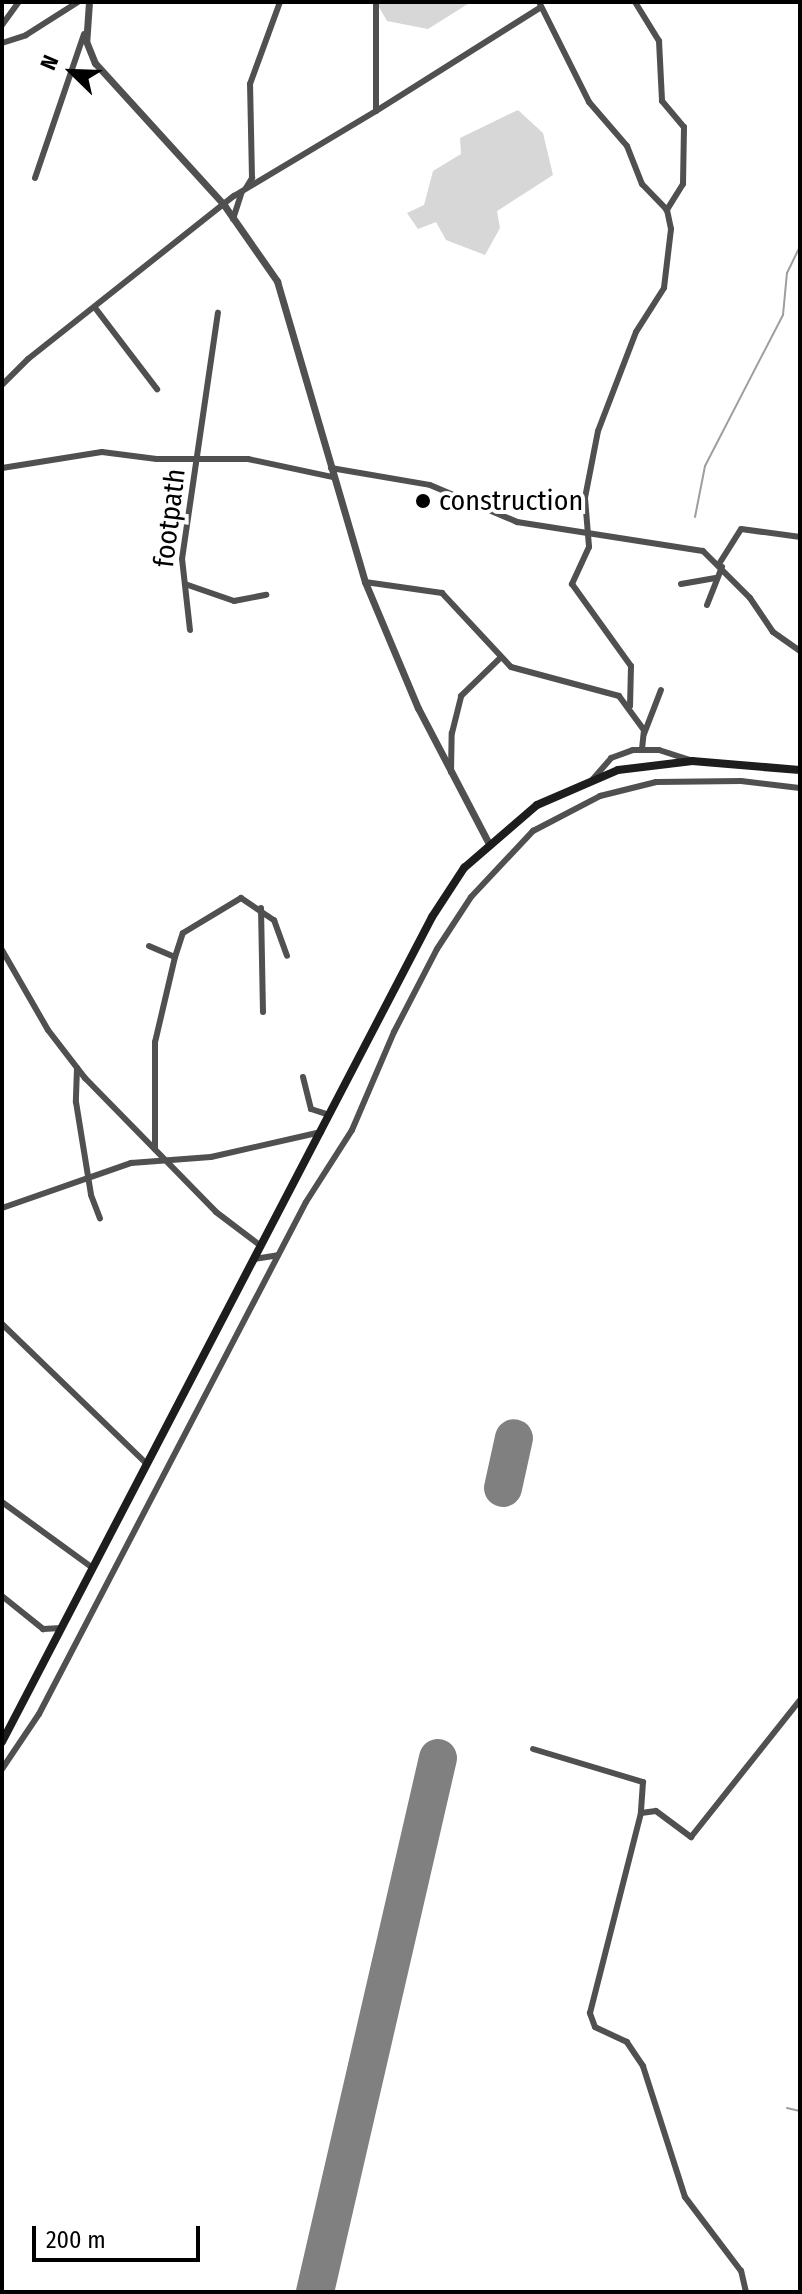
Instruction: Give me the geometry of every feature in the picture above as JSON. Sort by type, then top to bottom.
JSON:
[{"type":"main road","points":[[2,1742],[432,917],[488,842],[537,805],[593,779],[637,766],[692,761],[800,770]]},
{"type":"street","points":[[2,25],[19,2]]},
{"type":"street","points":[[61,2],[68,9]]},
{"type":"street","points":[[2,43],[78,2]]},
{"type":"street","points":[[35,178],[85,32],[89,2]]},
{"type":"street","points":[[233,219],[252,178],[250,84],[280,2]]},
{"type":"street","points":[[376,2],[376,111]]},
{"type":"street","points":[[635,2],[659,41],[662,101],[684,127],[683,184],[667,210]]},
{"type":"street","points":[[2,385],[28,359],[96,309],[244,190],[376,111],[540,4],[589,102],[627,146],[645,189],[667,210],[672,246],[664,288],[636,332],[598,431],[585,498],[588,536],[573,592],[631,666],[630,706],[644,734]]},
{"type":"street","points":[[85,32],[101,70],[224,205],[281,291],[365,582],[451,775],[488,842]]},
{"type":"street","points":[[96,309],[157,389]]},
{"type":"street","name":"footpath","points":[[190,630],[183,550],[200,457],[201,408],[218,313]]},
{"type":"street","points":[[2,468],[89,452],[248,459],[333,477]]},
{"type":"street","points":[[331,468],[430,485],[497,516],[588,536],[688,546],[721,566],[773,632],[800,651]]},
{"type":"street","points":[[707,605],[715,578],[741,529],[800,537]]},
{"type":"street","points":[[681,584],[715,578]]},
{"type":"street","points":[[365,582],[447,596],[499,659],[515,669],[608,691],[630,706]]},
{"type":"street","name":"footpath","points":[[185,584],[234,601],[266,595]]},
{"type":"street","points":[[451,775],[452,733],[461,696],[499,659]]},
{"type":"street","points":[[642,749],[644,734],[661,690]]},
{"type":"street","points":[[593,779],[611,758],[642,749],[692,761]]},
{"type":"street","points":[[2,1769],[39,1714],[278,1255],[352,1130],[394,1032],[451,924],[508,853],[557,815],[600,796],[656,782],[741,781],[800,788]]},
{"type":"street","points":[[155,1149],[155,1042],[183,933],[241,898],[261,908],[274,920],[287,956]]},
{"type":"street","points":[[261,908],[263,1012]]},
{"type":"street","points":[[149,946],[175,957]]},
{"type":"street","points":[[2,950],[48,1030],[77,1068],[164,1159],[261,1246]]},
{"type":"street","points":[[77,1068],[88,1177],[100,1218]]},
{"type":"street","points":[[303,1077],[311,1109],[329,1115]]},
{"type":"street","points":[[2,1208],[131,1163],[211,1157],[321,1132]]},
{"type":"street","points":[[254,1259],[278,1255]]},
{"type":"street","points":[[2,1324],[147,1464]]},
{"type":"street","points":[[2,1502],[93,1568]]},
{"type":"street","points":[[2,1596],[43,1629],[62,1628]]},
{"type":"street","points":[[641,1813],[656,1811],[691,1837],[800,1700]]},
{"type":"street","points":[[533,1749],[643,1782],[641,1813],[590,2019],[600,2031],[627,2042],[643,2066],[685,2197],[741,2271],[746,2292]]},
{"type":"shaded area","points":[[376,2],[471,2],[428,29],[387,21]]},
{"type":"shaded area","points":[[518,110],[543,133],[553,175],[497,211],[500,228],[485,255],[446,240],[436,222],[418,229],[407,213],[424,205],[433,171],[461,154],[460,138]]},
{"type":"waterway","points":[[695,517],[705,466],[783,315],[787,273],[800,246]]},
{"type":"waterway","points":[[787,2108],[800,2111]]},
{"type":"runway","points":[[503,1488],[514,1438]]},
{"type":"runway","points":[[315,2292],[438,1758]]},
{"type":"place","name":"construction","points":[[423,501]]}]
